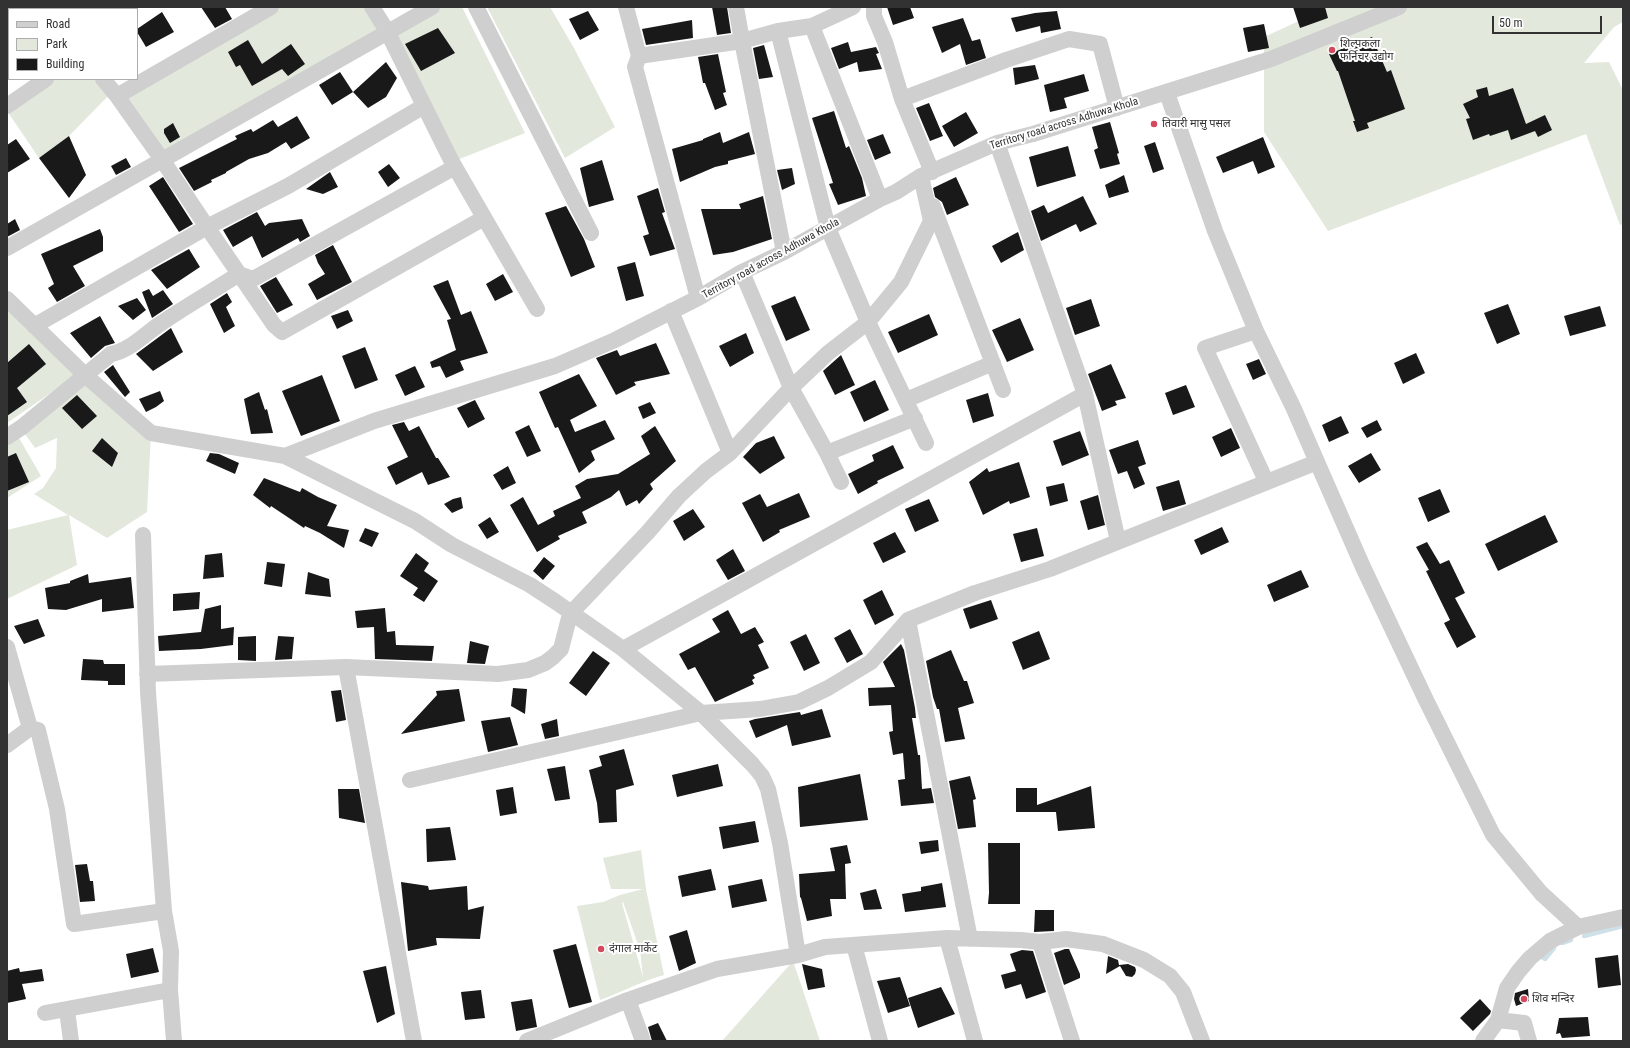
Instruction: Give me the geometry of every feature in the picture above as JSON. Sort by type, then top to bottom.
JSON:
[{"type":"street","points":[[117,96],[271,7]]},
{"type":"street","points":[[372,7],[387,31],[455,167],[537,309]]},
{"type":"street","points":[[7,248],[163,161],[387,31],[432,7]]},
{"type":"street","points":[[476,7],[591,232]]},
{"type":"street","points":[[626,7],[639,56],[635,67],[698,298]]},
{"type":"street","points":[[736,7],[784,252]]},
{"type":"street","points":[[639,56],[742,41],[778,31],[812,26],[853,7]]},
{"type":"street","points":[[874,7],[874,16],[885,42],[926,174],[1003,390]]},
{"type":"street","name":"Territory road across Adhuwa Khola","points":[[285,456],[374,421],[555,366],[615,340],[698,298],[742,272],[784,252],[880,199],[896,192],[926,174],[997,143],[1033,134],[1167,93],[1271,59],[1399,7]]},
{"type":"street","points":[[812,26],[880,199]]},
{"type":"street","points":[[778,31],[828,228],[868,322],[926,443]]},
{"type":"street","points":[[902,99],[1006,60],[1069,39],[1100,44],[1117,108]]},
{"type":"street","points":[[7,106],[45,80]]},
{"type":"street","points":[[105,80],[163,161],[274,325],[282,332],[484,218]]},
{"type":"street","points":[[1167,93],[1215,231],[1256,331],[1294,409],[1363,567],[1425,698],[1493,835],[1541,893],[1578,927]]},
{"type":"street","points":[[34,326],[207,227],[288,186],[424,106]]},
{"type":"street","points":[[997,143],[1086,394],[1118,541]]},
{"type":"street","points":[[239,274],[253,279],[455,167]]},
{"type":"street","points":[[147,674],[346,666],[498,674],[528,670],[545,663],[561,649],[570,614],[648,532],[679,496],[706,471],[730,453],[791,388],[828,353],[868,322],[901,282],[930,221],[926,174]]},
{"type":"street","points":[[742,272],[791,388],[827,453],[841,482]]},
{"type":"street","points":[[7,437],[22,427],[111,354],[120,353],[161,324],[239,274]]},
{"type":"street","points":[[7,299],[85,374],[152,432],[285,456],[415,521],[452,545],[530,585],[570,614],[623,649],[701,713],[752,764],[762,776],[768,789],[778,837],[798,955]]},
{"type":"street","points":[[671,311],[730,453]]},
{"type":"street","points":[[1256,331],[1206,348],[1266,481]]},
{"type":"street","points":[[906,400],[993,363]]},
{"type":"street","points":[[623,649],[1086,394]]},
{"type":"street","points":[[827,453],[915,418]]},
{"type":"street","points":[[410,780],[701,713],[760,709],[798,702],[828,688],[871,662],[908,620],[975,593],[1050,569],[1118,541],[1142,533],[1266,481],[1317,462]]},
{"type":"street","points":[[143,535],[147,674],[164,910],[171,951],[170,990],[174,1041]]},
{"type":"street","points":[[908,620],[970,939]]},
{"type":"street","points":[[7,647],[30,728]]},
{"type":"street","points":[[346,666],[414,1041]]},
{"type":"street","points":[[7,744],[30,728],[38,730],[57,809],[74,924],[164,910]]},
{"type":"street","points":[[1483,1041],[1498,1020],[1507,988],[1518,972],[1550,941],[1578,927],[1623,917]]},
{"type":"street","points":[[947,938],[975,1041]]},
{"type":"street","points":[[533,1040],[628,1000],[717,969],[798,955],[825,947],[947,938],[1040,942],[1066,939],[1103,944],[1144,960],[1170,976],[1183,992],[1202,1041]]},
{"type":"street","points":[[1040,942],[1072,1041]]},
{"type":"street","points":[[854,945],[880,1041]]},
{"type":"street","points":[[45,1014],[170,990]]},
{"type":"street","points":[[628,1000],[643,1041]]},
{"type":"street","points":[[66,1010],[71,1041]]},
{"type":"street","points":[[1498,1020],[1524,1023],[1529,1041]]},
{"type":"green space","points":[[267,7],[372,7],[387,31],[432,7],[462,7],[525,133],[452,162],[387,32],[163,161],[113,91],[133,80],[138,80],[138,77]]},
{"type":"green space","points":[[487,7],[550,7],[574,48],[615,127],[565,158]]},
{"type":"green space","points":[[1312,7],[1623,7],[1623,22],[1614,27],[1584,63],[1609,62],[1623,90],[1623,224],[1620,225],[1586,134],[1328,231],[1264,132],[1264,37],[1310,16]]},
{"type":"green space","points":[[45,80],[104,80],[113,91],[69,136],[39,158],[7,111]]},
{"type":"green space","points":[[7,299],[77,375],[7,423]]},
{"type":"green space","points":[[85,380],[151,433],[147,512],[107,538],[69,515],[77,565],[7,599],[7,530],[68,515],[34,494],[43,488],[56,468],[57,438],[35,448],[22,430]]},
{"type":"green space","points":[[19,438],[41,476],[7,498],[7,444]]},
{"type":"green space","points":[[641,850],[646,889],[664,975],[600,1000],[577,906],[603,902],[620,895],[643,889],[611,889],[603,858]],"holes":[[[623,902],[640,950],[643,977],[622,903]]]},
{"type":"green space","points":[[793,961],[820,1041],[722,1041]]},
{"type":"building","points":[[201,7],[225,7],[232,19],[215,28]]},
{"type":"building","points":[[712,7],[727,7],[731,33],[717,35]]},
{"type":"building","points":[[887,7],[910,7],[914,18],[893,25]]},
{"type":"building","points":[[1293,7],[1325,7],[1328,18],[1300,28]]},
{"type":"building","points":[[588,11],[599,30],[580,40],[569,19]]},
{"type":"building","points":[[1057,11],[1061,29],[1041,33],[1040,26],[1016,32],[1011,18],[1035,13]]},
{"type":"building","points":[[162,12],[174,32],[146,47],[138,34],[138,28]]},
{"type":"building","points":[[963,18],[972,41],[980,39],[986,58],[966,65],[960,44],[942,53],[932,27]]},
{"type":"building","points":[[692,20],[693,38],[646,45],[642,29]]},
{"type":"building","points":[[1264,24],[1269,48],[1248,52],[1243,28]]},
{"type":"building","points":[[438,28],[455,53],[421,71],[405,44]]},
{"type":"building","points":[[1372,37],[1387,72],[1391,70],[1405,109],[1367,123],[1369,128],[1357,132],[1353,121],[1355,121],[1338,71],[1329,54]]},
{"type":"building","points":[[248,40],[262,64],[291,44],[305,64],[288,76],[282,69],[252,86],[240,65],[236,67],[228,52]]},
{"type":"building","points":[[848,42],[851,52],[876,47],[879,53],[876,54],[882,69],[859,72],[857,62],[839,69],[831,48]]},
{"type":"building","points":[[764,45],[773,77],[759,79],[753,48]]},
{"type":"building","points":[[718,54],[726,92],[723,93],[727,105],[715,110],[705,83],[703,83],[698,57]]},
{"type":"building","points":[[386,62],[397,78],[386,97],[368,108],[353,92]]},
{"type":"building","points":[[1035,65],[1039,79],[1015,85],[1013,68]]},
{"type":"building","points":[[340,72],[353,92],[332,105],[319,85]]},
{"type":"building","points":[[1084,74],[1089,91],[1064,98],[1067,108],[1050,112],[1044,85]]},
{"type":"building","points":[[1487,87],[1489,96],[1513,88],[1526,124],[1545,115],[1552,130],[1538,137],[1535,131],[1511,140],[1508,130],[1490,136],[1489,134],[1473,140],[1466,119],[1470,118],[1463,104],[1478,97],[1476,90]]},
{"type":"building","points":[[929,103],[943,136],[930,141],[916,108]]},
{"type":"building","points":[[834,111],[846,148],[849,146],[862,178],[866,196],[838,205],[829,184],[833,183],[812,118]]},
{"type":"building","points":[[966,112],[978,133],[954,147],[942,126]]},
{"type":"building","points":[[297,116],[310,138],[291,149],[286,142],[268,153],[249,159],[211,180],[212,182],[194,191],[179,168],[237,139],[235,136],[251,129],[253,132],[273,120],[278,127]]},
{"type":"building","points":[[1110,122],[1119,153],[1117,154],[1120,164],[1100,169],[1094,150],[1098,148],[1092,127]]},
{"type":"building","points":[[173,123],[180,137],[170,143],[164,133],[164,129]]},
{"type":"building","points":[[720,132],[723,143],[749,132],[755,154],[728,161],[728,164],[715,167],[680,182],[672,149],[703,140]]},
{"type":"building","points":[[883,134],[891,153],[875,160],[867,140]]},
{"type":"building","points":[[69,136],[86,175],[69,198],[39,158]]},
{"type":"building","points":[[1263,137],[1275,167],[1258,174],[1253,161],[1223,173],[1216,157]]},
{"type":"building","points":[[16,139],[30,159],[7,173],[7,145]]},
{"type":"building","points":[[1155,142],[1164,169],[1153,173],[1144,146]]},
{"type":"building","points":[[1068,146],[1076,176],[1037,187],[1029,157]]},
{"type":"building","points":[[126,158],[131,167],[116,175],[111,166]]},
{"type":"building","points":[[602,160],[614,200],[589,207],[580,168]]},
{"type":"building","points":[[389,164],[400,178],[388,187],[378,172]]},
{"type":"building","points":[[792,168],[795,184],[782,190],[777,170]]},
{"type":"building","points":[[330,172],[338,187],[323,194],[306,189]]},
{"type":"building","points":[[1124,175],[1129,192],[1109,198],[1105,185]]},
{"type":"building","points":[[163,177],[193,224],[179,232],[149,186]]},
{"type":"building","points":[[956,177],[969,205],[947,215],[942,202],[935,197],[933,188]]},
{"type":"building","points":[[658,188],[665,212],[662,213],[675,249],[650,256],[643,236],[649,234],[637,196]]},
{"type":"building","points":[[763,196],[772,239],[733,252],[713,255],[701,209],[741,209],[739,204]]},
{"type":"building","points":[[1083,196],[1097,224],[1080,232],[1076,224],[1041,241],[1031,211],[1044,205],[1048,213]]},
{"type":"building","points":[[566,206],[584,239],[595,267],[571,277],[545,213]]},
{"type":"building","points":[[257,212],[265,226],[269,223],[302,219],[310,236],[300,242],[298,238],[262,258],[252,236],[233,247],[223,230]]},
{"type":"building","points":[[15,219],[20,230],[7,237],[7,224]]},
{"type":"building","points":[[100,229],[103,237],[103,251],[73,266],[85,286],[57,302],[48,288],[54,284],[41,254]]},
{"type":"building","points":[[1018,232],[1024,250],[1001,263],[992,246]]},
{"type":"building","points":[[333,245],[352,282],[317,300],[308,284],[325,274],[315,255]]},
{"type":"building","points":[[189,249],[200,267],[167,289],[151,270]]},
{"type":"building","points":[[635,262],[644,296],[626,301],[617,267]]},
{"type":"building","points":[[503,274],[513,292],[495,301],[486,284]]},
{"type":"building","points":[[276,277],[293,305],[277,313],[260,286]]},
{"type":"building","points":[[448,280],[461,315],[471,311],[488,353],[460,361],[464,370],[446,378],[440,366],[432,368],[430,362],[456,350],[447,320],[451,319],[433,286]]},
{"type":"building","points":[[149,289],[153,296],[163,290],[173,304],[152,318],[142,292]]},
{"type":"building","points":[[227,293],[232,302],[226,307],[235,326],[224,333],[210,304]]},
{"type":"building","points":[[795,296],[810,330],[786,341],[771,306]]},
{"type":"building","points":[[137,298],[146,310],[133,320],[118,306]]},
{"type":"building","points":[[1091,299],[1100,326],[1075,335],[1066,308]]},
{"type":"building","points":[[1508,304],[1520,334],[1497,344],[1484,313]]},
{"type":"building","points":[[1600,306],[1606,326],[1570,336],[1564,316]]},
{"type":"building","points":[[348,310],[353,321],[337,329],[331,316]]},
{"type":"building","points":[[929,314],[938,335],[898,353],[888,332]]},
{"type":"building","points":[[100,316],[115,343],[105,346],[91,358],[70,333]]},
{"type":"building","points":[[1020,318],[1034,350],[1007,362],[992,330]]},
{"type":"building","points":[[171,328],[183,352],[153,371],[136,354]]},
{"type":"building","points":[[746,333],[754,353],[730,367],[719,346]]},
{"type":"building","points":[[656,343],[670,374],[634,382],[636,385],[616,395],[596,358],[617,350],[620,356]]},
{"type":"building","points":[[29,344],[46,364],[17,388],[27,402],[7,416],[7,363]]},
{"type":"building","points":[[365,347],[378,380],[355,389],[342,356]]},
{"type":"building","points":[[1416,353],[1425,373],[1403,384],[1394,363]]},
{"type":"building","points":[[841,355],[855,385],[835,395],[823,371]]},
{"type":"building","points":[[1259,359],[1266,374],[1253,380],[1246,364]]},
{"type":"building","points":[[1111,364],[1126,398],[1115,401],[1117,405],[1102,411],[1088,374]]},
{"type":"building","points":[[113,365],[130,392],[125,397],[104,372]]},
{"type":"building","points":[[415,366],[425,387],[405,396],[395,375]]},
{"type":"building","points":[[579,374],[597,406],[570,420],[575,432],[605,420],[615,439],[591,451],[595,460],[579,473],[558,427],[555,428],[539,392]]},
{"type":"building","points":[[322,375],[340,421],[301,436],[282,391]]},
{"type":"building","points":[[875,380],[889,410],[864,422],[850,392]]},
{"type":"building","points":[[1186,385],[1195,407],[1173,415],[1165,393]]},
{"type":"building","points":[[160,391],[164,401],[146,412],[139,399]]},
{"type":"building","points":[[259,392],[265,410],[267,409],[273,433],[251,434],[244,399]]},
{"type":"building","points":[[988,393],[994,416],[973,423],[966,400]]},
{"type":"building","points":[[77,395],[97,416],[82,429],[62,408]]},
{"type":"building","points":[[475,400],[485,419],[468,428],[457,408]]},
{"type":"building","points":[[650,402],[656,413],[643,419],[638,407]]},
{"type":"building","points":[[1341,416],[1349,433],[1329,442],[1322,425]]},
{"type":"building","points":[[1377,420],[1382,430],[1367,438],[1361,428]]},
{"type":"building","points":[[404,422],[409,431],[419,426],[436,458],[438,458],[450,477],[428,485],[422,472],[396,485],[387,467],[408,457],[392,425]]},
{"type":"building","points":[[529,425],[541,451],[527,457],[515,432]]},
{"type":"building","points":[[655,426],[676,461],[650,484],[653,489],[639,504],[637,500],[626,506],[619,490],[611,497],[582,512],[587,523],[558,536],[560,539],[537,552],[510,505],[523,497],[538,525],[555,516],[553,511],[581,498],[575,486],[587,479],[618,474],[650,454],[641,436]]},
{"type":"building","points":[[1231,428],[1240,448],[1221,457],[1212,437]]},
{"type":"building","points":[[1080,431],[1089,455],[1062,466],[1053,441]]},
{"type":"building","points":[[774,436],[785,458],[760,474],[743,457],[756,443]]},
{"type":"building","points":[[102,438],[118,453],[112,467],[92,451]]},
{"type":"building","points":[[1138,440],[1146,464],[1138,467],[1145,484],[1134,489],[1127,471],[1118,474],[1109,450]]},
{"type":"building","points":[[893,445],[904,468],[877,481],[878,483],[858,494],[848,474],[874,461],[872,455]]},
{"type":"building","points":[[16,453],[29,482],[7,491],[7,457]]},
{"type":"building","points":[[210,453],[219,454],[239,463],[235,474],[206,461]]},
{"type":"building","points":[[1371,453],[1381,470],[1359,483],[1348,466]]},
{"type":"building","points":[[1019,462],[1030,497],[1010,504],[1009,501],[983,515],[969,482],[987,468],[989,472]]},
{"type":"building","points":[[508,466],[516,483],[502,490],[493,475]]},
{"type":"building","points":[[264,478],[300,492],[302,488],[337,505],[327,526],[349,530],[344,548],[320,533],[305,526],[304,528],[271,506],[270,508],[253,495]]},
{"type":"building","points":[[1179,480],[1186,504],[1163,511],[1156,487]]},
{"type":"building","points":[[1064,483],[1068,501],[1050,506],[1046,487]]},
{"type":"building","points":[[1440,489],[1450,512],[1428,522],[1418,498]]},
{"type":"building","points":[[799,493],[810,517],[779,530],[780,532],[763,542],[742,503],[760,494],[767,507]]},
{"type":"building","points":[[1098,495],[1105,525],[1088,530],[1080,501]]},
{"type":"building","points":[[461,497],[463,508],[452,513],[444,504],[453,499]]},
{"type":"building","points":[[929,499],[939,521],[915,532],[905,509]]},
{"type":"building","points":[[693,509],[705,527],[684,541],[673,521]]},
{"type":"building","points":[[1545,515],[1558,542],[1498,571],[1485,544]]},
{"type":"building","points":[[490,517],[499,532],[487,539],[478,525]]},
{"type":"building","points":[[1222,527],[1229,542],[1201,555],[1194,540]]},
{"type":"building","points":[[365,528],[379,533],[372,547],[359,541]]},
{"type":"building","points":[[1037,528],[1044,556],[1021,562],[1013,534]]},
{"type":"building","points":[[895,532],[906,552],[883,563],[873,543]]},
{"type":"building","points":[[1427,542],[1440,564],[1449,560],[1465,593],[1455,598],[1476,637],[1457,648],[1444,623],[1450,620],[1426,571],[1429,570],[1416,547]]},
{"type":"building","points":[[733,549],[745,571],[728,580],[716,560]]},
{"type":"building","points":[[222,553],[224,577],[203,579],[205,555]]},
{"type":"building","points":[[416,553],[429,563],[424,571],[438,581],[424,602],[413,595],[418,588],[400,576]]},
{"type":"building","points":[[544,557],[555,566],[543,580],[533,571]]},
{"type":"building","points":[[267,562],[285,564],[282,587],[264,584]]},
{"type":"building","points":[[1301,570],[1309,587],[1274,602],[1267,585]]},
{"type":"building","points":[[308,572],[329,579],[331,597],[305,594]]},
{"type":"building","points":[[88,574],[89,583],[131,577],[134,608],[102,612],[102,599],[66,610],[48,609],[45,588],[70,583],[70,581]]},
{"type":"building","points":[[882,590],[894,615],[875,625],[863,600]]},
{"type":"building","points":[[200,592],[199,609],[173,611],[173,594]]},
{"type":"building","points":[[991,600],[998,619],[970,629],[963,609]]},
{"type":"building","points":[[221,605],[221,629],[234,627],[233,645],[201,649],[159,651],[158,636],[201,632],[205,609]]},
{"type":"building","points":[[385,608],[387,632],[395,631],[396,645],[434,646],[432,661],[375,659],[374,627],[357,628],[355,611]]},
{"type":"building","points":[[728,610],[741,634],[755,627],[764,642],[758,645],[769,668],[753,675],[755,678],[752,680],[754,684],[715,702],[695,667],[688,670],[679,654],[720,632],[712,619]]},
{"type":"building","points":[[38,619],[45,636],[24,644],[14,626]]},
{"type":"building","points":[[850,629],[863,654],[847,663],[834,638]]},
{"type":"building","points":[[1039,631],[1050,659],[1023,670],[1012,642]]},
{"type":"building","points":[[806,634],[820,663],[804,671],[790,642]]},
{"type":"building","points":[[256,636],[256,661],[238,660],[238,637]]},
{"type":"building","points":[[278,636],[294,637],[292,659],[275,660]]},
{"type":"building","points":[[470,641],[489,646],[485,664],[467,663]]},
{"type":"building","points":[[901,644],[904,650],[915,708],[916,718],[912,718],[918,755],[920,755],[922,789],[931,788],[934,803],[901,806],[898,780],[905,779],[903,753],[893,755],[889,732],[893,731],[891,705],[869,706],[868,688],[895,687],[883,662]]},
{"type":"building","points":[[951,650],[964,681],[967,681],[974,703],[958,708],[965,739],[945,742],[939,709],[937,709],[933,697],[926,661]]},
{"type":"building","points":[[593,651],[610,663],[586,696],[569,683]]},
{"type":"building","points":[[83,659],[103,660],[104,664],[125,664],[125,685],[108,685],[108,681],[81,680]]},
{"type":"building","points":[[513,688],[527,689],[525,714],[511,706]]},
{"type":"building","points":[[459,689],[465,721],[401,734],[437,695],[436,691]]},
{"type":"building","points":[[341,690],[346,720],[336,722],[331,691]]},
{"type":"building","points":[[822,709],[831,737],[792,746],[787,725],[756,738],[749,721],[800,712],[801,715]]},
{"type":"building","points":[[510,717],[518,745],[488,752],[481,721]]},
{"type":"building","points":[[557,719],[559,736],[545,739],[541,724]]},
{"type":"building","points":[[624,749],[634,785],[616,790],[617,822],[599,823],[597,803],[589,770],[602,766],[599,756]]},
{"type":"building","points":[[718,764],[723,786],[677,797],[672,775]]},
{"type":"building","points":[[565,766],[570,799],[555,801],[547,769]]},
{"type":"building","points":[[860,774],[868,820],[800,827],[798,787]]},
{"type":"building","points":[[970,776],[976,799],[973,800],[976,827],[958,829],[949,781]]},
{"type":"building","points":[[1091,786],[1095,828],[1058,831],[1056,812],[1016,812],[1016,788],[1037,788],[1037,805]]},
{"type":"building","points":[[513,787],[517,813],[500,816],[496,790]]},
{"type":"building","points":[[338,789],[359,789],[365,823],[339,818]]},
{"type":"building","points":[[755,821],[759,842],[723,849],[719,827]]},
{"type":"building","points":[[450,827],[456,860],[427,862],[426,829]]},
{"type":"building","points":[[938,840],[939,851],[921,854],[919,842]]},
{"type":"building","points":[[988,843],[1020,843],[1020,904],[988,904]]},
{"type":"building","points":[[847,845],[851,863],[845,864],[846,899],[830,899],[832,916],[807,921],[800,897],[799,874],[835,871],[830,848]]},
{"type":"building","points":[[87,864],[90,881],[93,881],[95,901],[80,902],[75,865]]},
{"type":"building","points":[[711,869],[716,890],[682,897],[678,876]]},
{"type":"building","points":[[762,879],[767,901],[732,908],[728,886]]},
{"type":"building","points":[[401,882],[428,886],[429,890],[467,886],[468,910],[484,906],[480,939],[436,938],[437,945],[408,951]]},
{"type":"building","points":[[942,883],[946,907],[905,912],[902,894],[921,891],[921,887]]},
{"type":"building","points":[[876,889],[882,909],[864,910],[860,893]]},
{"type":"building","points":[[1035,910],[1054,910],[1054,931],[1034,932]]},
{"type":"building","points":[[687,930],[696,963],[679,971],[669,936]]},
{"type":"building","points":[[576,944],[592,1002],[569,1008],[553,950]]},
{"type":"building","points":[[153,948],[159,972],[131,978],[126,954]]},
{"type":"building","points":[[1069,949],[1080,974],[1080,978],[1064,985],[1054,953]]},
{"type":"building","points":[[1022,950],[1033,951],[1046,992],[1026,999],[1021,984],[1005,989],[1001,975],[1016,971],[1010,954]]},
{"type":"building","points":[[1618,955],[1621,985],[1598,988],[1595,958]]},
{"type":"building","points":[[1108,956],[1118,960],[1119,965],[1128,964],[1135,967],[1135,974],[1132,977],[1126,976],[1120,966],[1106,974]]},
{"type":"building","points":[[802,964],[822,969],[825,987],[808,990]]},
{"type":"building","points":[[386,966],[395,1014],[377,1023],[363,971]]},
{"type":"building","points":[[19,968],[20,972],[42,969],[44,981],[22,984],[26,999],[7,1003],[7,971]]},
{"type":"building","points":[[900,977],[910,1006],[888,1013],[877,981]]},
{"type":"building","points":[[941,987],[955,1014],[918,1028],[908,998]]},
{"type":"building","points":[[1528,989],[1529,1001],[1516,1006],[1514,999],[1515,993]]},
{"type":"building","points":[[481,990],[485,1018],[465,1020],[461,992]]},
{"type":"building","points":[[532,999],[537,1027],[516,1031],[511,1002]]},
{"type":"building","points":[[1480,999],[1491,1011],[1490,1014],[1473,1031],[1460,1018]]},
{"type":"building","points":[[1588,1017],[1590,1036],[1562,1038],[1560,1033],[1556,1034],[1559,1018]]},
{"type":"building","points":[[658,1023],[667,1041],[652,1041],[648,1027]]},
{"type":"waterway","points":[[1584,936],[1623,926]]},
{"type":"waterway","points":[[1562,943],[1571,940]]},
{"type":"waterway","points":[[1539,955],[1545,959],[1554,948]]},
{"type":"place","name":"शिल्पकला फर्निचर उद्योग","points":[[1332,50]]},
{"type":"place","name":"तिवारी मासु पसल","points":[[1154,124]]},
{"type":"place","name":"दंगाल मार्केट","points":[[601,949]]},
{"type":"place","name":"शिव मन्दिर","points":[[1524,999]]}]
